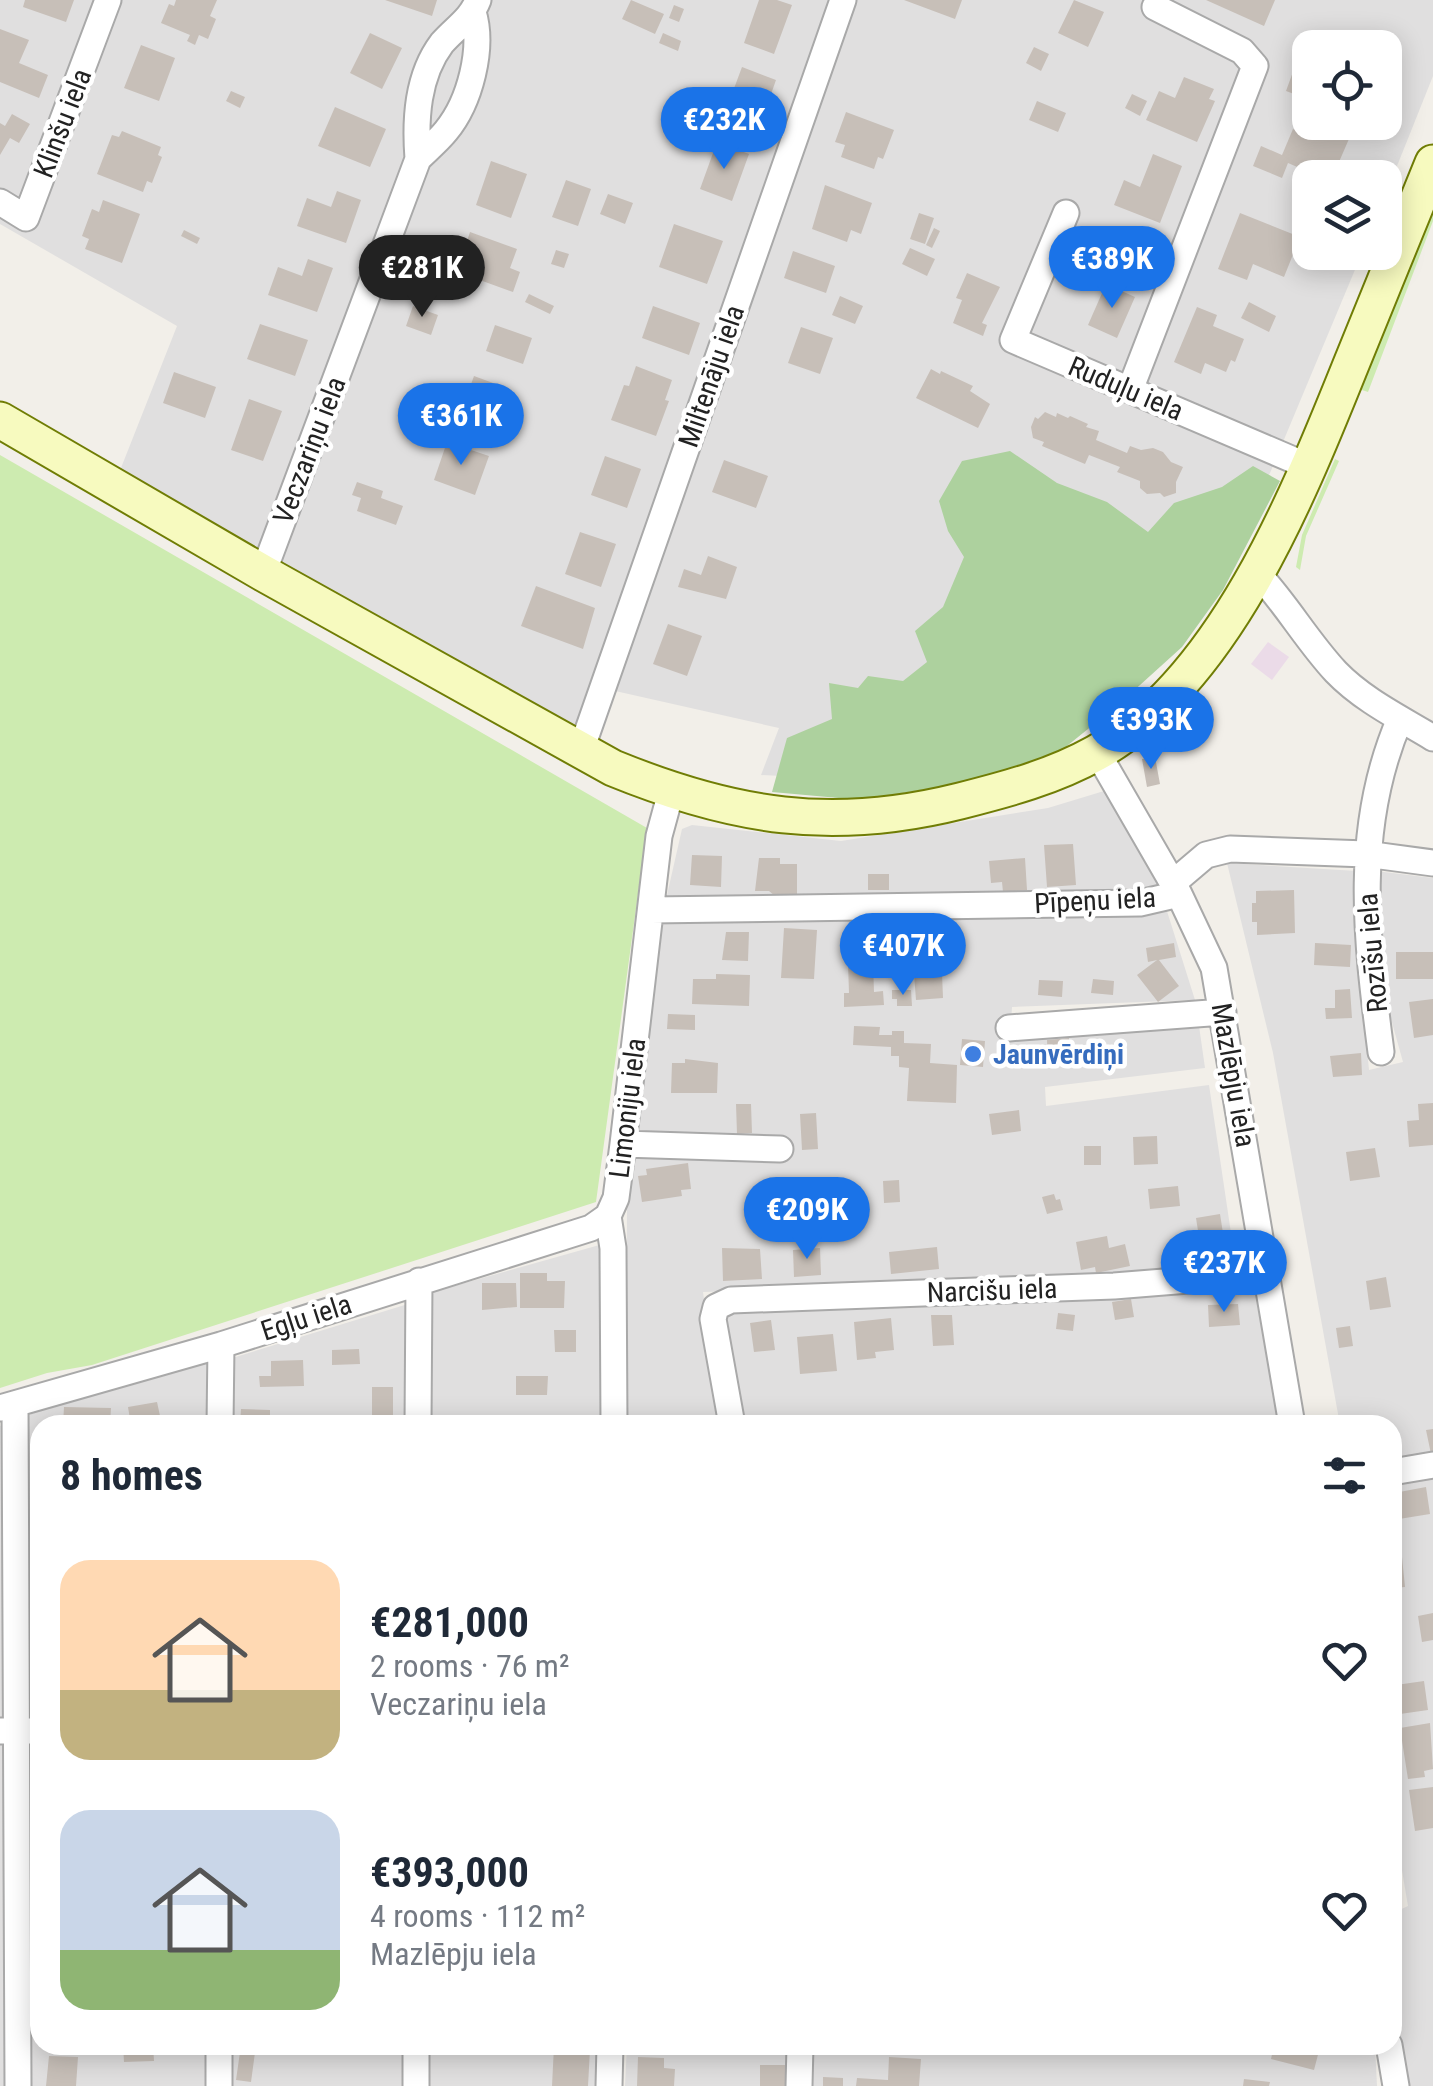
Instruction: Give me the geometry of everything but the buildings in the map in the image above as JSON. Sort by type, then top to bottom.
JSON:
[{"type":"main road","points":[[0,420],[580,752],[671,792],[716,804],[825,820],[929,808],[1030,783],[1097,752],[1133,727],[1171,691],[1258,574],[1310,467],[1433,163]]},
{"type":"street","name":"Klinšu iela","points":[[0,202],[26,218],[108,0]]},
{"type":"street","name":"Miltenāju iela","points":[[580,752],[843,0]]},
{"type":"street","name":"Veczariņu iela","points":[[263,573],[418,159],[415,114],[430,66],[440,45],[476,6]]},
{"type":"street","name":"Veczariņu iela","points":[[418,159],[448,130],[464,100],[478,30],[476,6]]},
{"type":"street","points":[[1130,390],[1255,66],[1242,51],[1154,7]]},
{"type":"street","name":"Ruduļu iela","points":[[1066,213],[1014,340],[1310,467]]},
{"type":"street","points":[[1258,574],[1282,599],[1338,674],[1433,738]]},
{"type":"street","name":"Rozīšu iela","points":[[1382,1052],[1368,952],[1366,854],[1388,746],[1400,719]]},
{"type":"street","name":"Mazlēpju iela","points":[[1097,752],[1176,888],[1214,968],[1290,1415]]},
{"type":"street","name":"Limoniju iela","points":[[614,1415],[613,1248],[608,1216],[616,1198],[659,836],[671,792]]},
{"type":"street","points":[[1176,888],[1206,855],[1230,849],[1366,854],[1433,862]]},
{"type":"street","name":"Pīpeņu iela","points":[[651,910],[1140,903],[1176,888]]},
{"type":"street","points":[[1009,1028],[1223,1012]]},
{"type":"street","points":[[623,1144],[780,1149]]},
{"type":"street","name":"Egļu iela","points":[[7,1406],[220,1345],[591,1228],[608,1216]]},
{"type":"street","name":"Narcišu iela","points":[[730,1415],[713,1319],[716,1307],[731,1300],[1114,1286],[1201,1279],[1266,1257]]},
{"type":"street","points":[[418,1281],[418,1415]]},
{"type":"street","points":[[220,1345],[220,1415]]},
{"type":"street","points":[[7,1406],[19,1731],[18,2086]]},
{"type":"street","points":[[1402,1471],[1433,1466]]},
{"type":"street","points":[[219,2055],[220,2086]]},
{"type":"street","points":[[416,2055],[416,2086]]},
{"type":"street","points":[[609,2086],[610,2055]]},
{"type":"street","points":[[799,2086],[800,2055]]},
{"type":"street","points":[[1391,2055],[1396,2086]]},
{"type":"shaded area","points":[[0,0],[1433,0],[1433,76],[1399,160],[1292,160],[1292,270],[1355,270],[1270,473],[1191,616],[905,782],[761,775],[779,728],[593,686],[573,739],[119,473],[177,326],[0,224]]},
{"type":"shaded area","points":[[1268,642],[1289,657],[1272,680],[1251,664]]},
{"type":"shaded area","points":[[1104,791],[1161,884],[1155,895],[670,901],[667,895],[682,829],[692,825],[841,841],[1048,808]]},
{"type":"shaded area","points":[[1227,863],[1357,871],[1360,975],[1369,1070],[1403,1062],[1383,990],[1376,871],[1433,878],[1433,1457],[1402,1462],[1402,1415],[1338,1415],[1273,1053]]},
{"type":"shaded area","points":[[1166,908],[1195,1000],[1012,1007],[1011,1023],[1198,1019],[1205,1068],[1045,1087],[1046,1106],[1209,1085],[1235,1260],[1195,1271],[1017,1282],[703,1292],[720,1415],[626,1415],[627,1209],[633,1151],[645,1140],[643,1131],[636,1131],[662,917]]},
{"type":"shaded area","points":[[603,1244],[604,1415],[422,1415],[422,1295]]},
{"type":"shaded area","points":[[1252,1277],[1277,1415],[735,1415],[721,1327],[728,1308],[1013,1300]]},
{"type":"shaded area","points":[[408,1304],[408,1415],[228,1415],[229,1359]]},
{"type":"shaded area","points":[[213,1357],[212,1415],[30,1415],[27,1726],[22,1421],[39,1408]]},
{"type":"shaded area","points":[[3,1425],[12,1723],[0,1723]]},
{"type":"shaded area","points":[[1433,1476],[1433,2086],[1405,2086],[1401,2055],[1402,1909],[1408,1906],[1402,1870],[1402,1481]]},
{"type":"shaded area","points":[[30,1737],[30,2055],[208,2055],[208,2086],[27,2086],[24,1747]]},
{"type":"shaded area","points":[[0,1740],[13,1751],[11,2086],[0,2086]]},
{"type":"shaded area","points":[[228,2055],[407,2055],[407,2086],[228,2086]]},
{"type":"shaded area","points":[[425,2055],[600,2055],[599,2086],[425,2086]]},
{"type":"shaded area","points":[[627,2055],[791,2055],[791,2086],[625,2086]]},
{"type":"shaded area","points":[[812,2055],[1375,2055],[1377,2086],[811,2086]]},
{"type":"green space","points":[[1433,203],[1433,221],[1368,392],[1359,389]]},
{"type":"green space","points":[[1010,451],[1057,483],[1107,502],[1148,532],[1174,503],[1222,487],[1253,466],[1280,481],[1223,590],[1182,647],[1057,754],[957,784],[861,800],[772,792],[787,738],[832,719],[829,683],[858,688],[868,676],[903,681],[927,662],[915,631],[943,607],[964,557],[948,531],[939,501],[962,461]]},
{"type":"green space","points":[[0,455],[647,828],[596,1202],[92,1365],[47,1373],[0,1388]]},
{"type":"green space","points":[[1335,459],[1339,461],[1306,536],[1300,570],[1296,567],[1302,535]]},
{"type":"place","name":"Jaunvērdiņi","points":[[973,1054]]}]
